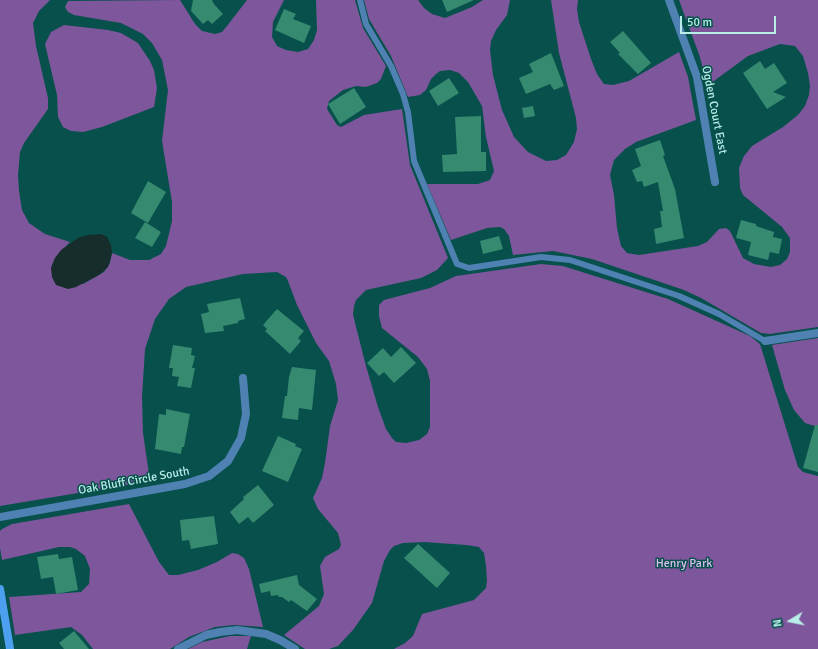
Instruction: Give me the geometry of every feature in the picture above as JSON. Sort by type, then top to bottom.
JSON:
[{"type":"street","name":"Ogden Court East","points":[[669,0],[696,77],[715,182]]},
{"type":"street","points":[[765,341],[818,333]]},
{"type":"street","name":"Oak Bluff Circle South","points":[[0,517],[184,484],[209,476],[228,461],[242,438],[246,414],[243,378]]},
{"type":"street","points":[[0,589],[10,649]]},
{"type":"street","points":[[178,649],[206,635],[237,630],[266,634],[295,649]]},
{"type":"lane","points":[[360,0],[366,24],[391,66],[403,94],[408,112],[414,161],[457,264],[462,267],[469,268],[541,258],[570,260],[679,296],[719,314],[765,341]]},
{"type":"green space","name":"Henry Park","points":[[0,0],[50,0],[39,11],[33,23],[36,46],[48,98],[48,109],[24,143],[20,152],[18,175],[19,191],[22,210],[29,223],[45,234],[70,242],[55,258],[51,268],[83,284],[104,272],[110,263],[112,253],[130,260],[149,260],[161,254],[166,246],[172,221],[172,202],[162,141],[168,90],[162,60],[152,43],[143,34],[121,23],[74,15],[68,12],[65,7],[68,1],[180,0],[195,24],[202,31],[215,34],[222,32],[247,0],[284,0],[273,22],[272,37],[277,46],[286,50],[298,52],[308,49],[314,40],[317,30],[316,0],[355,0],[363,28],[386,66],[381,79],[377,83],[366,87],[356,86],[343,90],[329,101],[327,109],[337,125],[341,127],[364,115],[402,109],[410,165],[448,258],[437,270],[421,278],[366,290],[356,300],[354,306],[353,314],[366,366],[378,407],[386,429],[392,438],[396,442],[406,443],[419,440],[427,434],[430,427],[430,381],[427,369],[418,357],[382,328],[379,316],[379,305],[384,300],[430,288],[456,276],[541,264],[563,266],[668,299],[750,336],[760,344],[798,467],[803,472],[818,476],[818,649],[394,649],[405,643],[413,636],[422,614],[474,600],[486,588],[487,581],[484,553],[479,547],[424,542],[403,543],[394,546],[390,550],[384,561],[372,603],[353,630],[338,646],[329,649],[305,649],[284,635],[319,606],[324,594],[320,566],[325,557],[339,549],[341,545],[338,533],[318,509],[313,498],[322,478],[330,426],[338,400],[336,384],[329,361],[316,343],[297,305],[286,277],[277,272],[243,274],[186,287],[169,299],[155,319],[145,349],[142,397],[143,433],[150,481],[0,506]]},
{"type":"green space","points":[[364,0],[418,0],[424,8],[432,14],[445,18],[472,7],[483,0],[510,0],[507,15],[496,30],[491,41],[490,50],[493,75],[502,110],[514,137],[528,152],[546,161],[557,160],[566,155],[574,142],[577,129],[576,118],[559,53],[551,0],[578,0],[577,9],[579,22],[597,74],[604,84],[613,85],[629,81],[679,52],[688,77],[696,120],[636,142],[625,149],[614,160],[610,175],[621,246],[627,253],[639,255],[698,246],[707,242],[719,229],[726,228],[730,231],[743,258],[754,264],[771,267],[780,265],[787,259],[790,252],[790,238],[782,227],[743,195],[740,188],[739,168],[744,156],[752,146],[783,127],[798,115],[805,106],[809,95],[810,86],[803,56],[795,46],[780,44],[748,56],[707,86],[700,57],[679,0],[818,0],[818,327],[770,334],[761,333],[701,298],[684,290],[592,259],[553,251],[513,255],[509,236],[504,229],[500,227],[487,228],[451,240],[427,184],[478,184],[490,180],[494,171],[486,137],[482,106],[468,82],[459,73],[450,70],[440,71],[435,75],[431,79],[426,90],[420,95],[408,97],[391,56],[369,19]]},
{"type":"green space","points":[[64,25],[121,33],[138,43],[154,70],[157,88],[154,107],[102,127],[83,132],[71,131],[63,127],[58,117],[57,95],[45,44],[51,32]]},
{"type":"green space","points":[[818,338],[818,427],[805,423],[794,410],[785,390],[772,345]]},
{"type":"green space","points":[[129,504],[159,562],[169,575],[178,575],[198,570],[217,562],[232,553],[238,554],[244,558],[249,569],[263,627],[234,625],[215,627],[189,637],[170,649],[93,649],[82,635],[71,627],[15,635],[9,597],[81,592],[89,584],[90,569],[85,556],[76,549],[70,547],[59,547],[2,560],[0,531],[12,524]]},
{"type":"green space","points":[[230,636],[251,636],[247,649],[188,649],[202,642]]},
{"type":"water","points":[[101,234],[107,237],[111,245],[112,253],[108,267],[99,275],[76,287],[68,289],[56,285],[52,277],[51,268],[55,258],[61,250],[78,238],[88,235]]},
{"type":"building","points":[[193,0],[212,0],[223,14],[212,24],[208,20],[203,24],[191,11]]},
{"type":"building","points":[[442,0],[474,0],[447,12]]},
{"type":"building","points":[[284,9],[296,14],[293,19],[311,26],[304,43],[275,30]]},
{"type":"building","points":[[623,31],[651,63],[638,74],[618,54],[620,53],[610,42]]},
{"type":"building","points":[[551,53],[564,86],[554,90],[550,84],[526,94],[519,78],[533,72],[529,64]]},
{"type":"building","points":[[760,61],[765,69],[774,63],[787,83],[773,92],[786,97],[767,109],[743,73]]},
{"type":"building","points":[[449,78],[459,93],[438,106],[429,91]]},
{"type":"building","points":[[354,88],[366,107],[340,124],[328,104]]},
{"type":"building","points":[[533,106],[535,116],[524,118],[522,108]]},
{"type":"building","points":[[481,116],[481,152],[486,152],[486,171],[443,172],[442,155],[457,154],[455,117]]},
{"type":"building","points":[[660,140],[665,155],[663,156],[675,189],[684,238],[656,244],[654,229],[662,227],[660,211],[663,211],[658,182],[644,187],[642,181],[637,182],[632,170],[641,166],[635,149]]},
{"type":"building","points":[[148,181],[166,192],[148,223],[131,213]]},
{"type":"building","points":[[741,220],[756,224],[756,226],[774,232],[773,237],[782,239],[779,254],[770,252],[768,260],[748,255],[751,242],[736,238]]},
{"type":"building","points":[[145,222],[161,232],[152,247],[135,238]]},
{"type":"building","points":[[499,236],[503,249],[483,254],[480,241]]},
{"type":"building","points":[[240,298],[245,319],[238,321],[238,323],[223,326],[224,331],[205,333],[201,314],[209,312],[207,304]]},
{"type":"building","points":[[277,309],[304,331],[298,338],[301,341],[290,354],[265,331],[267,329],[263,325]]},
{"type":"building","points":[[173,345],[192,348],[191,355],[195,356],[192,368],[195,368],[191,388],[177,386],[179,377],[172,376],[173,368],[169,368]]},
{"type":"building","points":[[401,347],[416,363],[394,383],[384,372],[379,376],[367,363],[383,348],[391,357]]},
{"type":"building","points":[[292,367],[316,370],[312,410],[299,408],[298,420],[282,418],[285,396],[287,396],[289,377]]},
{"type":"building","points":[[166,409],[190,414],[184,447],[182,447],[181,454],[155,449],[159,414],[166,415]]},
{"type":"building","points":[[815,425],[818,425],[818,472],[803,468]]},
{"type":"building","points":[[278,436],[296,444],[295,446],[302,449],[288,482],[262,471]]},
{"type":"building","points":[[258,485],[274,505],[253,523],[248,517],[239,524],[230,512],[244,499],[243,497]]},
{"type":"building","points":[[214,516],[218,544],[191,549],[189,540],[182,541],[180,520]]},
{"type":"building","points":[[418,544],[450,573],[437,588],[404,558]]},
{"type":"building","points":[[58,554],[59,559],[72,557],[78,590],[56,594],[53,577],[41,579],[37,557]]},
{"type":"building","points":[[297,575],[299,585],[317,599],[307,611],[291,600],[289,602],[278,595],[271,596],[270,591],[261,593],[259,584]]},
{"type":"building","points":[[74,631],[89,649],[64,649],[59,643]]}]
